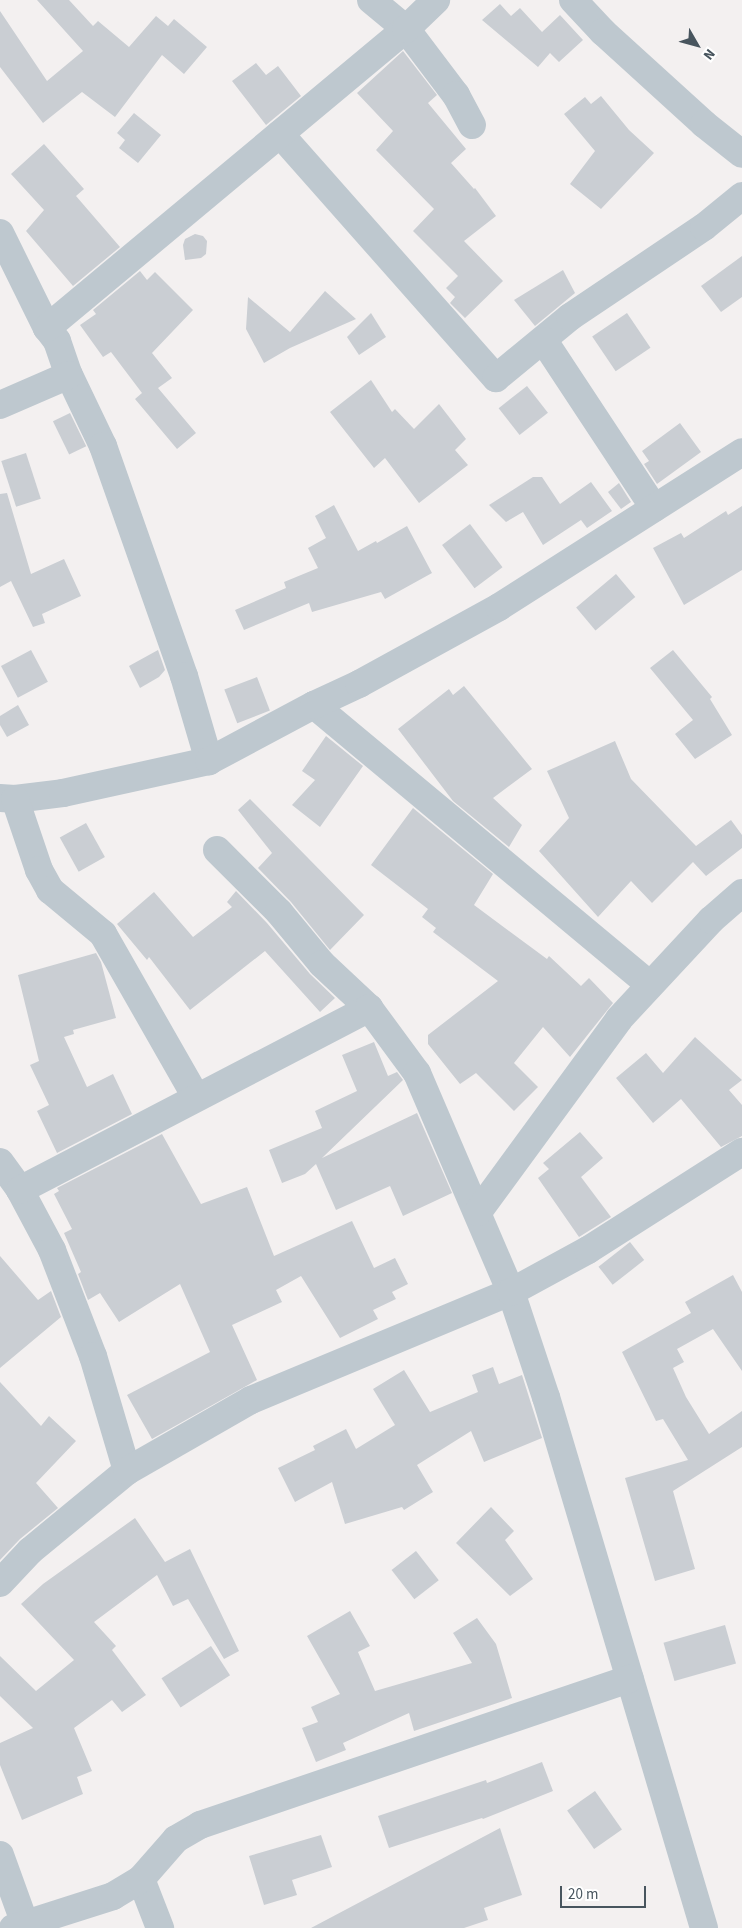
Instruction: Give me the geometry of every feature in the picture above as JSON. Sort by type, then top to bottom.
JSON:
[{"type":"street","points":[[371,0],[406,29],[456,95],[472,125]]},
{"type":"street","points":[[47,328],[406,29],[436,0]]},
{"type":"street","points":[[573,0],[603,32],[704,124],[742,154]]},
{"type":"street","points":[[280,134],[496,378],[544,341],[570,317],[704,227],[742,196]]},
{"type":"street","points":[[0,233],[47,328],[57,341],[69,375],[103,446],[184,676],[209,761]]},
{"type":"street","points":[[544,341],[654,508]]},
{"type":"street","points":[[0,405],[69,375]]},
{"type":"street","points":[[196,1097],[102,934],[50,890],[7,799],[63,793],[209,761],[314,705],[359,684],[499,608],[742,452]]},
{"type":"street","points":[[314,705],[650,985]]},
{"type":"street","points":[[217,850],[279,912],[322,964],[369,1008],[418,1074],[511,1292],[546,1397],[704,1928]]},
{"type":"street","points":[[478,1212],[619,1019],[711,920],[742,893]]},
{"type":"street","points":[[20,1190],[369,1008]]},
{"type":"street","points":[[0,1583],[30,1551],[127,1472],[251,1400],[511,1292],[588,1250],[742,1152]]},
{"type":"street","points":[[0,1162],[20,1190],[52,1250],[93,1356],[127,1472]]},
{"type":"street","points":[[0,1855],[19,1926],[113,1896],[141,1879],[176,1839],[200,1825],[630,1679]]},
{"type":"street","points":[[141,1879],[160,1928]]},
{"type":"building","points":[[37,0],[69,0],[93,26],[98,21],[129,47],[156,16],[168,26],[174,19],[207,47],[184,74],[162,55],[115,117],[82,92],[43,123],[0,67],[0,11],[47,81],[83,51]]},
{"type":"building","points":[[500,4],[511,16],[520,8],[542,32],[560,15],[583,40],[559,62],[550,53],[538,67],[482,20]]},
{"type":"building","points":[[403,51],[437,95],[428,103],[466,149],[451,163],[475,188],[496,216],[464,241],[503,281],[465,318],[450,303],[455,297],[446,288],[458,276],[413,231],[434,209],[376,150],[393,131],[357,93]]},
{"type":"building","points":[[256,63],[266,75],[278,66],[301,96],[266,125],[232,81]]},
{"type":"building","points":[[601,96],[629,130],[654,153],[601,209],[570,184],[595,151],[564,114],[585,97],[591,104]]},
{"type":"building","points":[[134,113],[161,135],[138,163],[119,148],[125,140],[117,133]]},
{"type":"building","points":[[44,144],[84,189],[76,196],[120,247],[73,286],[26,231],[44,210],[11,174]]},
{"type":"building","points":[[195,234],[203,236],[207,241],[206,254],[201,258],[185,260],[183,245],[185,239]]},
{"type":"building","points":[[742,256],[742,297],[721,312],[701,286]]},
{"type":"building","points":[[563,270],[575,293],[535,326],[514,300]]},
{"type":"building","points":[[140,271],[147,280],[155,272],[193,310],[152,353],[172,378],[158,388],[196,433],[177,449],[135,399],[142,393],[111,352],[103,357],[80,325],[96,314],[93,310]]},
{"type":"building","points":[[325,291],[356,319],[290,348],[264,363],[246,329],[248,297],[290,332]]},
{"type":"building","points":[[371,313],[386,337],[359,355],[347,337]]},
{"type":"building","points":[[627,313],[650,348],[616,371],[592,336]]},
{"type":"building","points":[[371,380],[392,412],[395,409],[414,429],[439,404],[466,439],[455,450],[468,465],[419,503],[385,458],[374,468],[330,412]]},
{"type":"building","points":[[527,386],[548,413],[520,435],[499,408]]},
{"type":"building","points":[[70,413],[86,446],[69,455],[53,421]]},
{"type":"building","points":[[680,423],[701,452],[657,484],[644,464],[649,461],[642,451]]},
{"type":"building","points":[[26,453],[41,499],[16,507],[1,461]]},
{"type":"building","points":[[533,477],[542,477],[560,504],[591,482],[612,511],[587,528],[581,520],[543,545],[523,512],[506,522],[489,505]]},
{"type":"building","points":[[619,483],[631,502],[621,509],[608,492]]},
{"type":"building","points":[[7,493],[31,574],[64,559],[81,596],[42,614],[45,623],[33,627],[11,581],[0,587],[0,494]]},
{"type":"building","points":[[334,505],[358,551],[376,541],[377,543],[407,526],[432,573],[385,599],[381,592],[312,612],[309,603],[244,630],[235,610],[286,588],[284,582],[318,568],[308,548],[326,538],[315,516]]},
{"type":"building","points":[[742,506],[742,570],[684,605],[653,548],[681,533],[684,538],[726,511],[728,515]]},
{"type":"building","points":[[470,524],[502,567],[475,588],[442,545]]},
{"type":"building","points":[[616,574],[635,597],[595,630],[576,607]]},
{"type":"building","points":[[31,650],[48,682],[18,698],[1,666]]},
{"type":"building","points":[[158,650],[165,670],[159,677],[140,688],[129,666]]},
{"type":"building","points":[[673,650],[712,697],[710,699],[732,735],[695,759],[675,734],[693,720],[650,668]]},
{"type":"building","points":[[257,677],[270,711],[237,723],[224,690]]},
{"type":"building","points":[[464,686],[532,769],[493,798],[522,825],[509,847],[453,801],[398,729],[449,689],[453,695]]},
{"type":"building","points":[[18,705],[29,725],[7,737],[0,725],[0,716]]},
{"type":"building","points":[[326,736],[363,766],[320,827],[292,805],[315,780],[302,771]]},
{"type":"building","points":[[615,741],[631,779],[696,846],[731,820],[742,835],[742,848],[706,876],[693,862],[652,903],[631,881],[598,917],[539,851],[569,818],[547,771]]},
{"type":"building","points":[[250,799],[364,915],[330,950],[291,902],[258,868],[272,853],[238,810]]},
{"type":"building","points":[[413,808],[493,874],[474,905],[547,959],[549,956],[581,986],[589,978],[613,1003],[570,1057],[543,1027],[514,1063],[538,1087],[514,1111],[476,1073],[460,1084],[428,1044],[428,1035],[498,981],[433,932],[436,928],[422,917],[428,909],[371,865]]},
{"type":"building","points":[[86,823],[105,857],[79,872],[60,838]]},
{"type":"building","points":[[236,891],[267,923],[310,974],[335,998],[320,1012],[265,951],[190,1010],[149,957],[147,960],[117,924],[154,892],[193,937],[232,907],[227,902]]},
{"type":"building","points":[[96,953],[101,962],[116,1018],[73,1030],[74,1034],[64,1037],[87,1087],[113,1074],[132,1114],[57,1153],[37,1111],[49,1105],[30,1065],[39,1061],[18,975]]},
{"type":"building","points":[[695,1037],[742,1080],[729,1090],[742,1105],[742,1136],[721,1147],[681,1099],[653,1123],[616,1078],[646,1053],[663,1073]]},
{"type":"building","points":[[374,1042],[388,1076],[397,1072],[403,1080],[322,1158],[417,1113],[452,1193],[403,1216],[390,1186],[336,1210],[316,1164],[305,1174],[282,1183],[269,1150],[322,1128],[315,1111],[357,1091],[342,1055]]},
{"type":"building","points":[[580,1132],[603,1158],[581,1177],[611,1217],[579,1237],[538,1178],[549,1169],[543,1163]]},
{"type":"building","points":[[162,1134],[201,1204],[247,1187],[274,1256],[352,1221],[374,1268],[395,1258],[408,1284],[392,1292],[396,1299],[373,1310],[378,1319],[340,1338],[301,1276],[276,1290],[282,1302],[232,1325],[257,1380],[152,1439],[127,1395],[210,1352],[180,1284],[119,1322],[100,1293],[88,1300],[78,1274],[81,1272],[64,1233],[72,1229],[54,1194],[59,1191],[57,1188]]},
{"type":"building","points":[[630,1242],[644,1260],[613,1285],[598,1267]]},
{"type":"building","points":[[0,1256],[38,1300],[51,1291],[61,1317],[0,1368]]},
{"type":"building","points":[[733,1275],[742,1292],[742,1371],[713,1329],[677,1349],[684,1362],[673,1368],[686,1397],[709,1434],[742,1411],[742,1447],[673,1491],[695,1569],[655,1581],[625,1478],[688,1460],[663,1419],[656,1421],[622,1352],[691,1313],[685,1302]]},
{"type":"building","points":[[493,1367],[499,1384],[522,1375],[542,1438],[484,1462],[471,1431],[417,1465],[433,1492],[404,1510],[402,1507],[345,1524],[332,1482],[295,1502],[278,1468],[315,1450],[313,1446],[346,1429],[356,1449],[395,1425],[373,1389],[404,1370],[430,1412],[478,1392],[472,1375]]},
{"type":"building","points":[[0,1382],[41,1426],[49,1416],[76,1441],[36,1483],[58,1508],[20,1539],[0,1560]]},
{"type":"building","points":[[491,1507],[514,1531],[505,1540],[533,1579],[510,1596],[456,1543]]},
{"type":"building","points":[[135,1518],[165,1562],[190,1549],[239,1651],[224,1659],[188,1599],[173,1606],[157,1575],[94,1622],[116,1646],[112,1650],[146,1695],[122,1712],[112,1700],[74,1728],[92,1771],[77,1777],[83,1794],[22,1820],[0,1765],[0,1743],[33,1728],[0,1696],[0,1656],[36,1691],[74,1660],[21,1604],[43,1584]]},
{"type":"building","points":[[416,1551],[439,1580],[414,1599],[392,1570]]},
{"type":"building","points":[[350,1611],[370,1646],[358,1652],[375,1691],[472,1663],[453,1633],[477,1618],[496,1644],[512,1698],[414,1731],[409,1713],[343,1743],[346,1750],[316,1762],[302,1728],[318,1722],[311,1707],[340,1694],[307,1636]]},
{"type":"building","points":[[725,1625],[736,1663],[675,1681],[663,1643]]},
{"type":"building","points":[[211,1646],[230,1675],[181,1707],[162,1678]]},
{"type":"building","points":[[542,1762],[553,1791],[483,1819],[389,1848],[378,1816],[486,1780],[487,1783]]},
{"type":"building","points":[[595,1791],[622,1830],[594,1849],[567,1811]]},
{"type":"building","points":[[500,1828],[522,1895],[484,1908],[488,1920],[464,1928],[311,1928]]},
{"type":"building","points":[[321,1835],[332,1867],[292,1880],[297,1895],[264,1905],[249,1856]]}]
